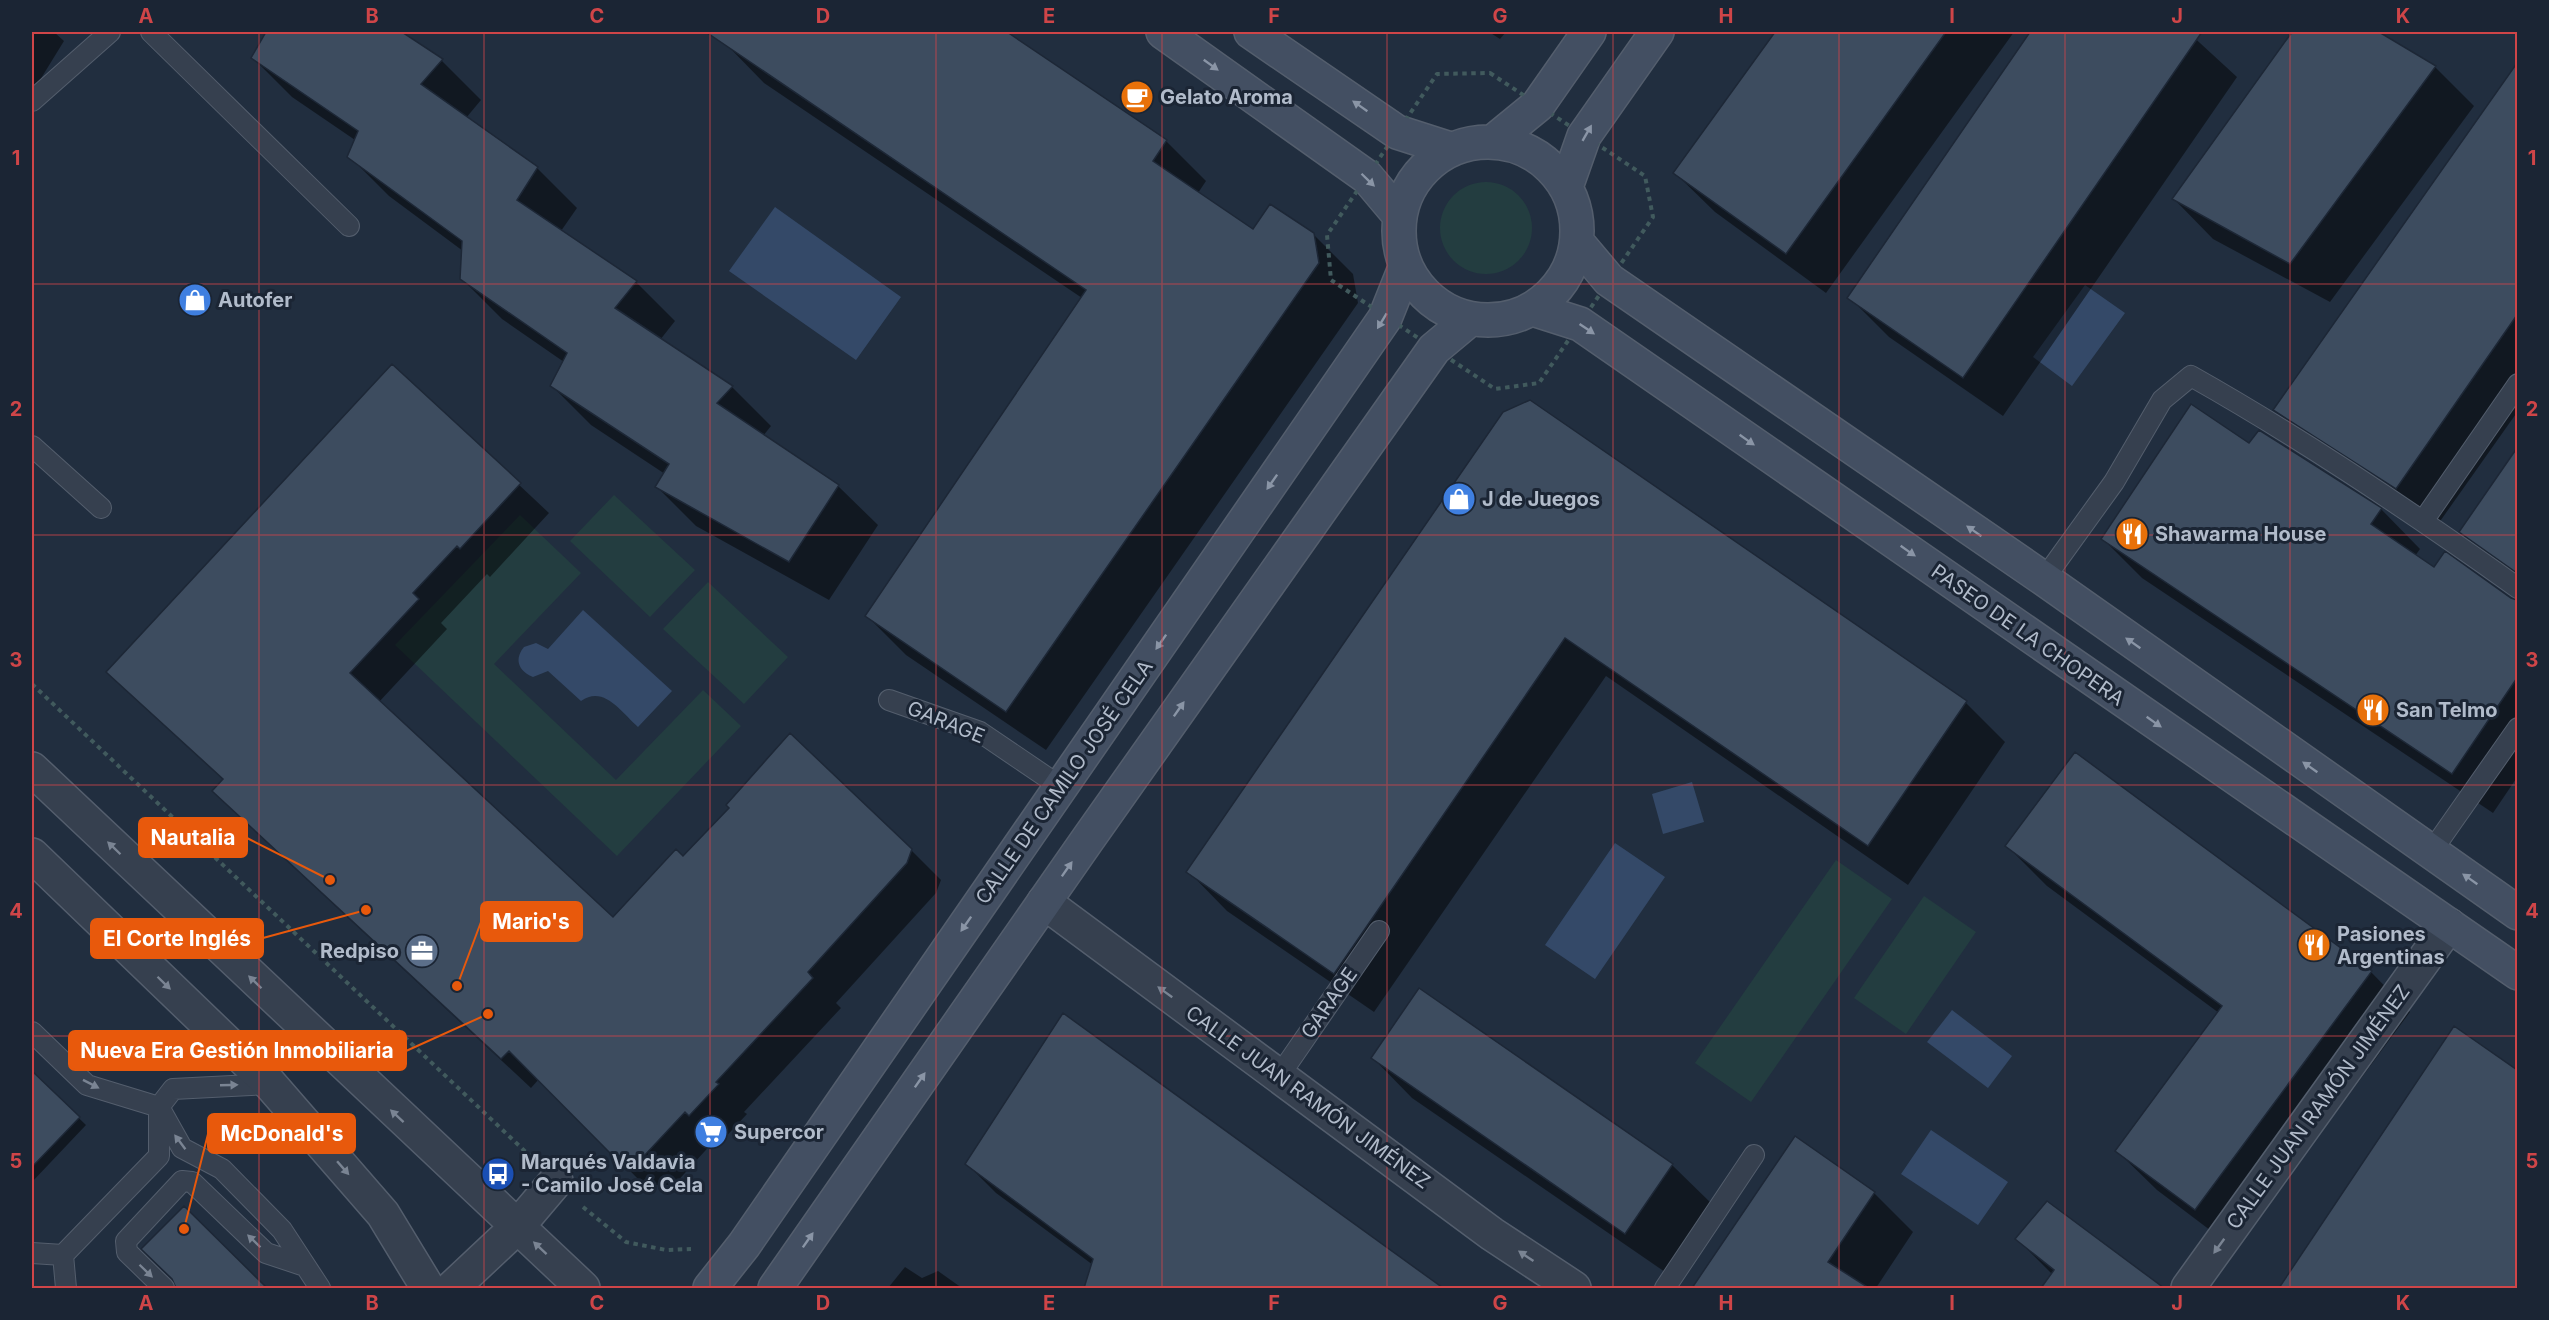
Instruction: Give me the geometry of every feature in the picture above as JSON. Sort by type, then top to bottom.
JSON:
[{"type":"main road","points":[[1163,32],[1367,177],[1399,215]]},
{"type":"main road","points":[[1251,32],[1397,132],[1450,148]]},
{"type":"main road","points":[[1494,141],[1538,105],[1589,32]]},
{"type":"main road","points":[[1566,187],[1584,136],[1657,32]]},
{"type":"main road","points":[[1494,141],[1522,147],[1547,164],[1566,187],[1576,213],[1577,242],[1569,268],[1554,291],[1533,309],[1503,319],[1470,319],[1444,309],[1421,292],[1405,268],[1398,242],[1399,215],[1416,176],[1450,148],[1471,142],[1494,141]]},
{"type":"main road","points":[[1577,242],[1609,280],[2044,579],[2517,913]]},
{"type":"main road","name":"CALLE DE CAMILO JOSÉ CELA","points":[[720,1276],[1386,318],[1405,268]]},
{"type":"main road","name":"PASEO DE LA CHOPERA","points":[[1533,309],[1580,324],[2517,973]]},
{"type":"main road","points":[[775,1288],[1434,349],[1470,319]]},
{"type":"street","points":[[32,769],[446,1162],[583,1288]]},
{"type":"street","points":[[32,855],[270,1084],[382,1214],[428,1288]]},
{"type":"street","name":"CALLE JUAN RAMÓN JIMÉNEZ","points":[[1044,902],[1492,1234],[1574,1288]]},
{"type":"street","name":"CALLE JUAN RAMÓN JIMÉNEZ","points":[[2188,1288],[2449,925]]},
{"type":"street","points":[[453,1288],[517,1227],[556,1181]]},
{"type":"lane","points":[[32,101],[110,32]]},
{"type":"lane","points":[[151,32],[349,226]]},
{"type":"lane","points":[[2044,579],[2114,482],[2162,400],[2191,376],[2248,408],[2423,521],[2517,588]]},
{"type":"lane","points":[[2423,521],[2517,384]]},
{"type":"lane","points":[[32,446],[101,508]]},
{"type":"lane","name":"GARAGE","points":[[889,700],[980,732],[1061,787]]},
{"type":"lane","points":[[2431,852],[2517,728]]},
{"type":"lane","name":"GARAGE","points":[[1279,1076],[1379,931]]},
{"type":"lane","points":[[32,1032],[87,1085],[159,1107],[182,1148],[222,1169],[282,1230],[320,1288]]},
{"type":"lane","points":[[66,1288],[63,1255],[159,1156],[159,1107],[173,1089],[270,1084]]},
{"type":"lane","points":[[1665,1288],[1754,1155]]},
{"type":"lane","points":[[165,1288],[127,1252],[126,1241],[182,1181],[192,1182],[266,1253],[305,1266]]},
{"type":"lane","points":[[32,1253],[63,1255]]},
{"type":"path","points":[[1437,74],[1490,73]]},
{"type":"path","points":[[1327,235],[1331,280]]},
{"type":"path","points":[[32,684],[556,1181],[626,1242],[666,1250],[705,1249],[720,1276]]},
{"type":"green space","points":[[1486,182],[1504,186],[1518,196],[1528,210],[1532,228],[1528,246],[1518,260],[1504,270],[1486,274],[1468,270],[1454,260],[1444,246],[1440,228],[1444,210],[1454,196],[1468,186]]},
{"type":"green space","points":[[614,495],[695,570],[650,617],[570,541]]},
{"type":"green space","points":[[520,515],[581,573],[494,664],[616,780],[703,690],[741,726],[617,856],[395,645]]},
{"type":"green space","points":[[708,582],[788,657],[744,704],[663,629]]},
{"type":"green space","points":[[1836,860],[1892,899],[1751,1102],[1695,1063]]},
{"type":"green space","points":[[1924,896],[1976,932],[1906,1034],[1854,998]]},
{"type":"water","points":[[775,207],[901,297],[856,360],[729,271]]},
{"type":"water","points":[[2085,285],[2125,313],[2072,386],[2033,357]]},
{"type":"water","points":[[583,610],[672,691],[638,727],[605,698],[589,697],[581,701],[548,671],[533,677],[519,664],[519,656],[524,647],[536,643],[548,649]]},
{"type":"water","points":[[1692,782],[1704,822],[1663,834],[1652,794]]},
{"type":"water","points":[[1615,843],[1665,877],[1595,979],[1545,945]]},
{"type":"water","points":[[1952,1010],[2012,1056],[1988,1088],[1927,1042]]},
{"type":"water","points":[[1931,1130],[2008,1182],[1978,1225],[1901,1174]]},
{"type":"building","points":[[266,32],[402,32],[443,59],[421,84],[538,167],[517,200],[637,281],[615,308],[733,386],[717,403],[839,485],[789,562],[655,487],[669,464],[550,386],[567,353],[460,279],[462,241],[347,157],[358,131],[251,58]]},
{"type":"building","points":[[706,32],[1007,32],[1167,140],[1153,161],[1253,229],[1270,204],[1314,233],[1319,263],[1006,712],[865,616],[1086,290]]},
{"type":"building","points":[[1775,32],[1946,32],[1786,254],[1673,173]]},
{"type":"building","points":[[2030,32],[2202,32],[1963,378],[1847,298]]},
{"type":"building","points":[[2292,32],[2379,32],[2436,66],[2290,264],[2172,199]]},
{"type":"building","points":[[2517,63],[2517,315],[2396,489],[2273,410]]},
{"type":"building","points":[[392,364],[521,483],[460,549],[457,546],[413,593],[419,599],[350,673],[613,917],[676,849],[683,856],[729,808],[726,805],[790,733],[912,849],[907,863],[808,972],[813,978],[716,1082],[719,1084],[689,1116],[685,1112],[644,1156],[613,1156],[509,1051],[501,1059],[212,791],[223,779],[106,672]]},
{"type":"building","points":[[1530,400],[1967,701],[1868,846],[1565,638],[1334,974],[1186,872],[1503,412]]},
{"type":"building","points":[[2191,404],[2249,443],[2259,430],[2382,508],[2371,524],[2434,567],[2445,551],[2517,600],[2517,678],[2452,774],[2101,539]]},
{"type":"building","points":[[2517,448],[2517,573],[2459,532]]},
{"type":"building","points":[[2075,752],[2372,971],[2195,1210],[2115,1151],[2222,1006],[2005,846]]},
{"type":"building","points":[[1419,988],[1673,1164],[1625,1234],[1371,1058]]},
{"type":"building","points":[[1063,1013],[1443,1288],[1084,1288],[1093,1259],[965,1164]]},
{"type":"building","points":[[2454,1026],[2517,1070],[2517,1288],[2279,1288]]},
{"type":"building","points":[[32,1071],[80,1117],[32,1167]]},
{"type":"building","points":[[1795,1136],[1875,1192],[1828,1262],[1869,1288],[1692,1288]]},
{"type":"building","points":[[2047,1201],[2164,1288],[2041,1288],[2054,1270],[2015,1239]]},
{"type":"building","points":[[184,1206],[267,1288],[176,1288],[172,1279],[141,1249]]},
{"type":"place","name":"Gelato Aroma","points":[[1137,97]]},
{"type":"place","name":"Autofer","points":[[195,300]]},
{"type":"place","name":"J de Juegos","points":[[1459,499]]},
{"type":"place","name":"Shawarma House","points":[[2132,534]]},
{"type":"place","name":"San Telmo","points":[[2373,710]]},
{"type":"place","name":"Nautalia","points":[[330,880]]},
{"type":"place","name":"El Corte Inglés","points":[[366,910]]},
{"type":"place","name":"Pasiones Argentinas","points":[[2314,945]]},
{"type":"place","name":"Redpiso","points":[[422,951]]},
{"type":"place","name":"Mario's","points":[[457,986]]},
{"type":"place","name":"Nueva Era Gestión Inmobiliaria","points":[[488,1014]]},
{"type":"place","name":"Supercor","points":[[711,1132]]},
{"type":"place","name":"Marqués Valdavia - Camilo José Cela","points":[[498,1174]]},
{"type":"place","name":"McDonald's","points":[[184,1229]]}]
